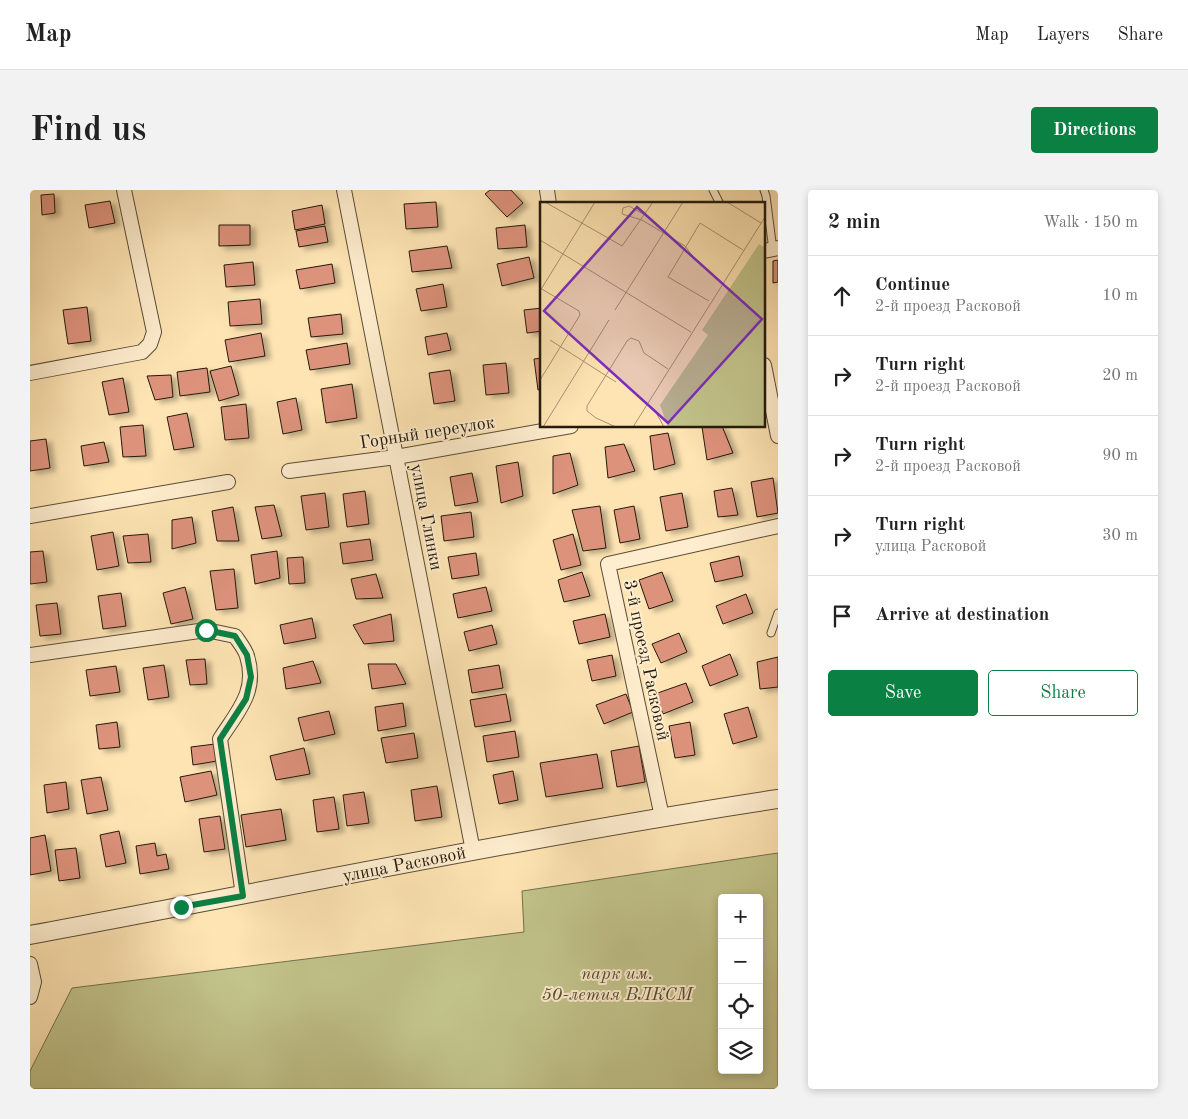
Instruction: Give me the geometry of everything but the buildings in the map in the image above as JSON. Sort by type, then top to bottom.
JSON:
[{"type":"street","points":[[30,373],[142,352],[150,344],[154,332],[124,190]]},
{"type":"street","name":"улица Глинки","points":[[344,190],[473,851]]},
{"type":"street","points":[[766,374],[778,436]]},
{"type":"street","name":"Горный переулок","points":[[289,472],[396,457],[560,428]]},
{"type":"street","points":[[30,516],[228,482]]},
{"type":"street","name":"3-й проезд Расковой","points":[[662,817],[608,564],[778,526]]},
{"type":"street","points":[[30,655],[206,630],[235,636],[247,655],[251,677],[246,699],[220,739],[243,896]]},
{"type":"street","name":"улица Расковой","points":[[30,935],[473,851],[662,817],[778,799]]},
{"type":"street","points":[[30,964],[34,982],[30,997]]},
{"type":"lane","points":[[714,190],[719,202]]},
{"type":"lane","points":[[764,190],[772,250]]},
{"type":"lane","points":[[771,633],[778,613]]},
{"type":"green space","name":"парк им. 50-летия ВЛКСМ","points":[[778,853],[778,1089],[30,1089],[30,1071],[72,988],[524,932],[522,891]]},
{"type":"route","points":[[181,907],[243,896],[220,739],[246,699],[251,677],[247,655],[235,636],[206,630]]}]
